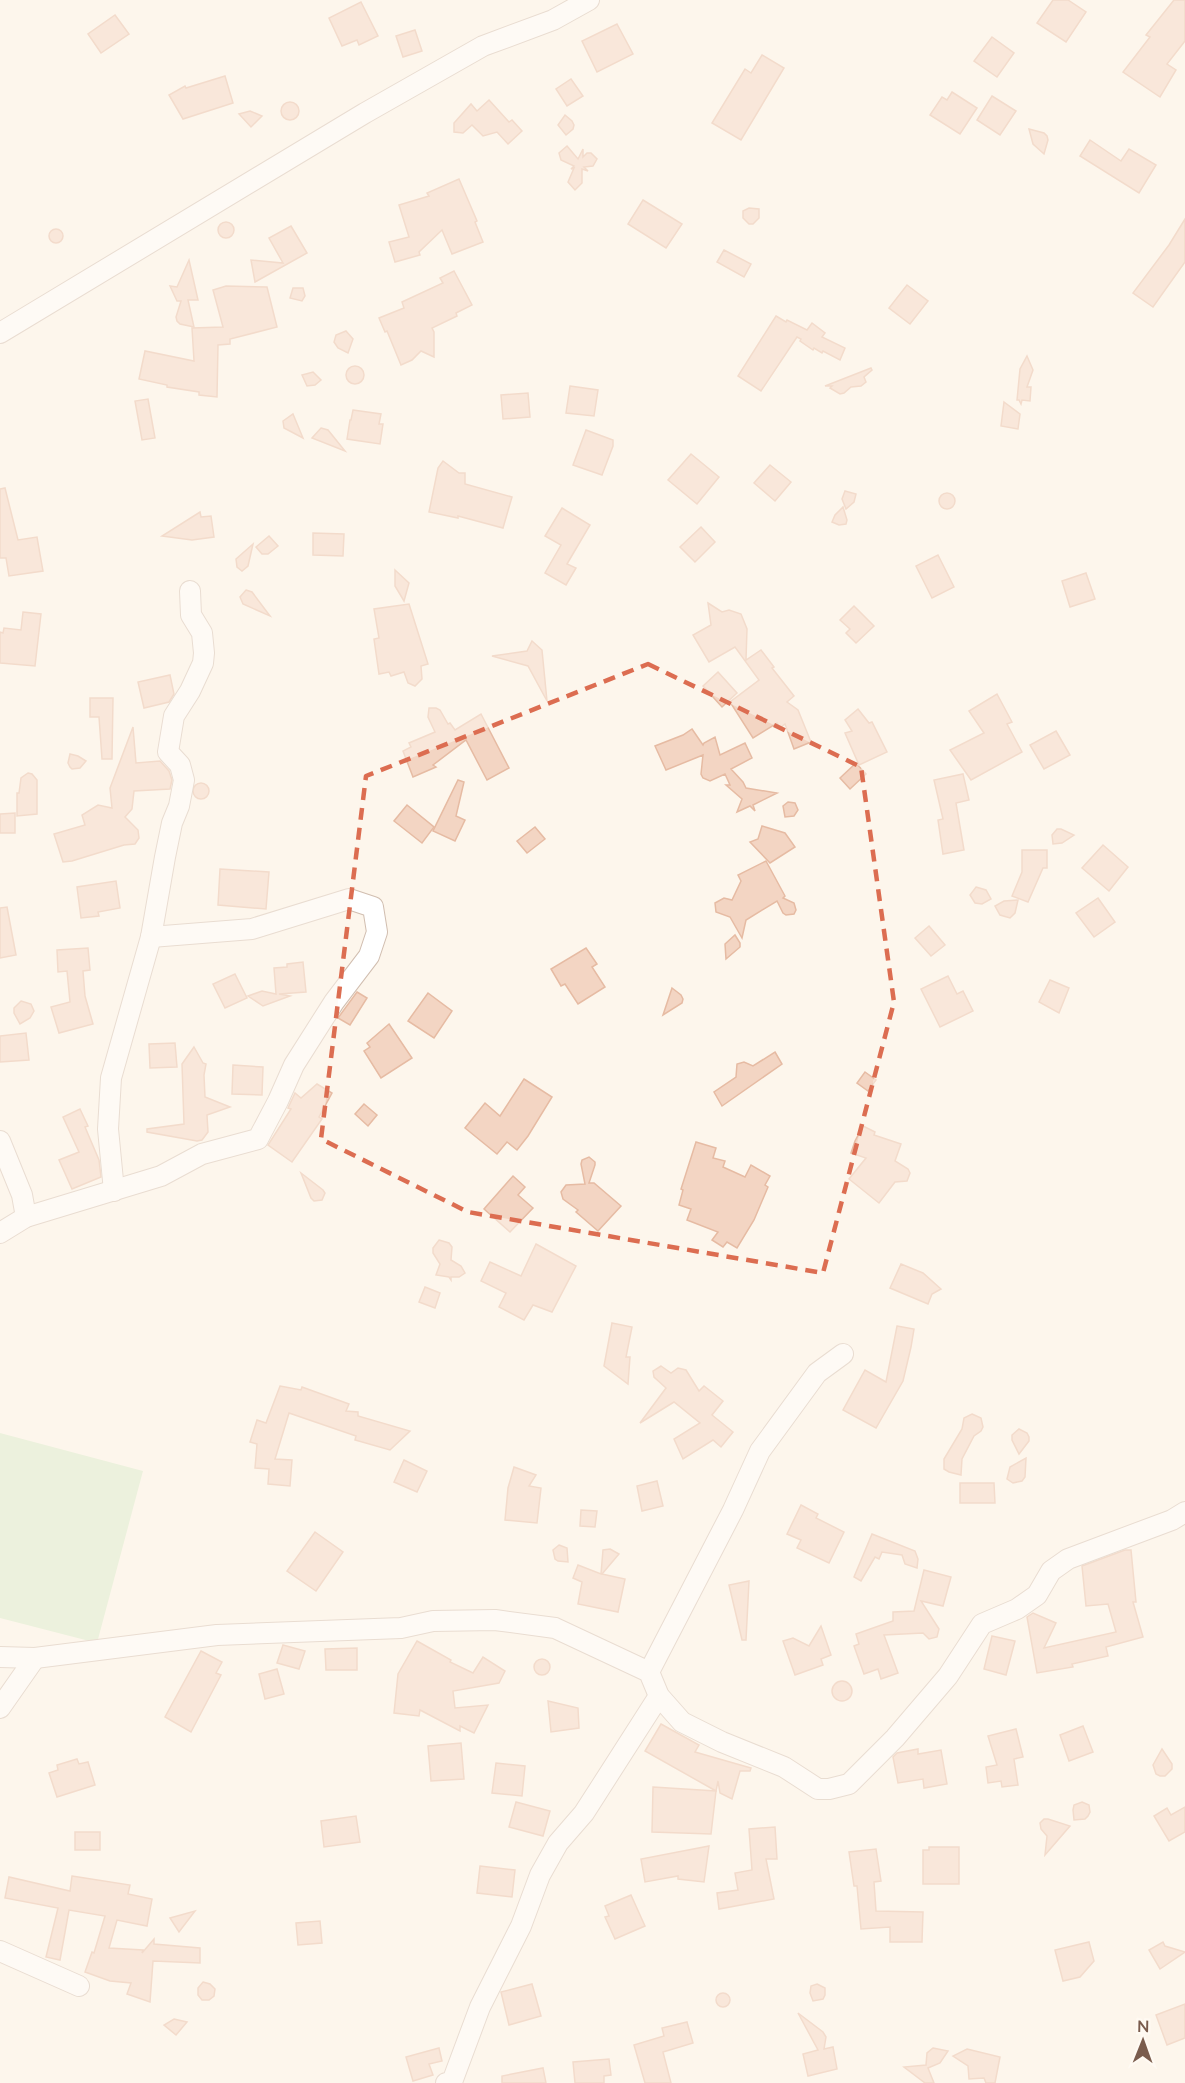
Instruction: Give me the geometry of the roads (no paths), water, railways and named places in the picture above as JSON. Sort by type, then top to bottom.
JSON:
[{"type":"street","points":[[0,333],[365,112],[483,46],[553,20],[589,0]]},
{"type":"street","points":[[114,1191],[108,1130],[111,1078],[151,937],[172,823],[179,806],[184,780],[180,765],[168,752],[174,716],[190,691],[203,663],[202,633],[191,615],[190,591]]},
{"type":"street","points":[[0,1233],[26,1217],[161,1176],[202,1154],[258,1139],[294,1065],[334,1002],[369,956],[377,932],[373,907],[349,900],[252,929],[151,937]]},
{"type":"street","points":[[0,1141],[22,1195],[26,1217]]},
{"type":"street","points":[[649,1672],[733,1510],[760,1451],[817,1373],[843,1354]]},
{"type":"street","points":[[0,1657],[35,1658],[217,1635],[401,1628],[433,1621],[495,1620],[555,1628],[649,1672],[659,1696],[682,1722],[722,1742],[784,1767],[818,1789],[829,1789],[849,1784],[895,1738],[948,1676],[982,1624],[1017,1609],[1037,1596],[1051,1572],[1068,1559],[1173,1520],[1185,1512]]},
{"type":"street","points":[[0,1708],[35,1658]]},
{"type":"street","points":[[446,2083],[452,2082],[480,2007],[521,1926],[540,1875],[558,1843],[584,1813],[659,1696]]},
{"type":"street","points":[[0,1952],[79,1986]]}]
